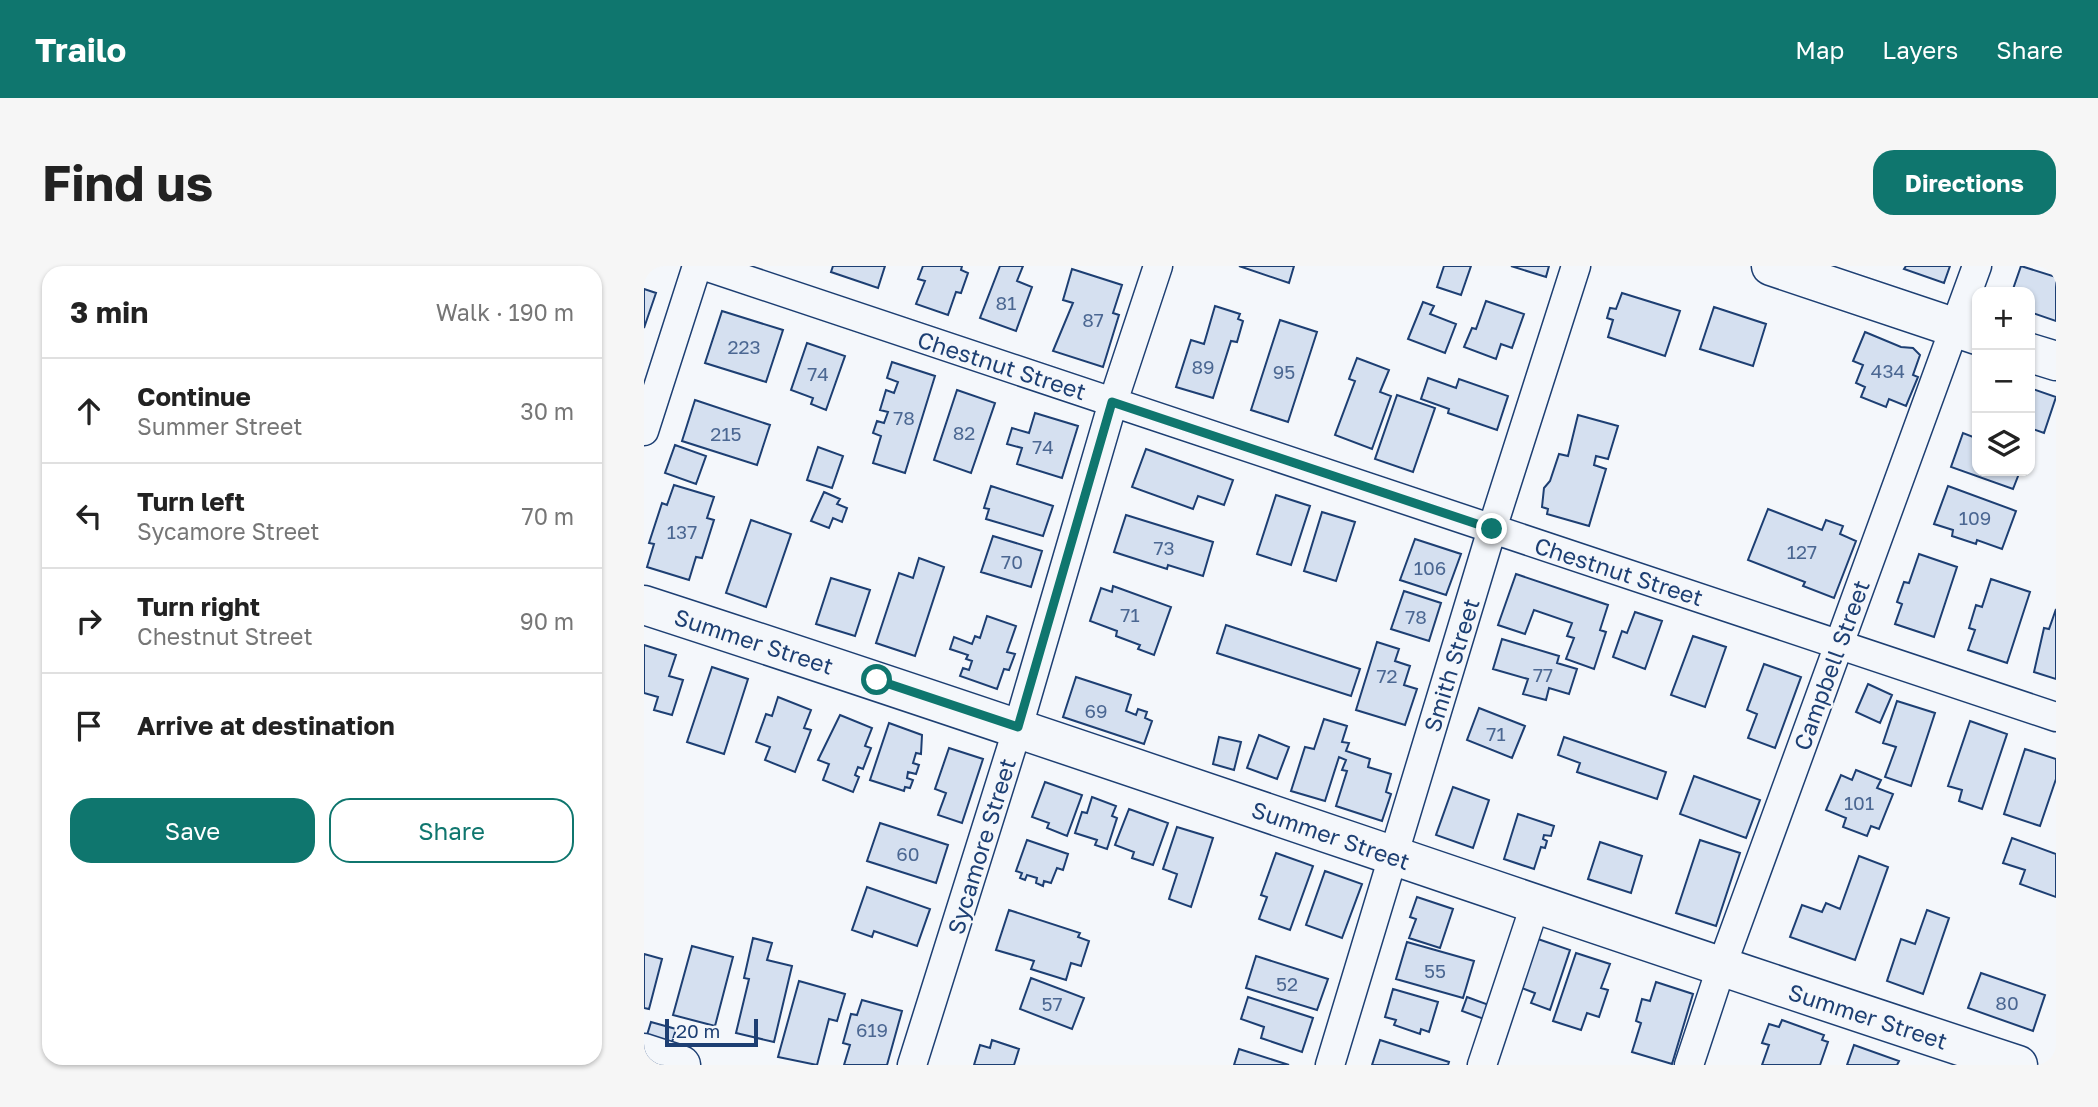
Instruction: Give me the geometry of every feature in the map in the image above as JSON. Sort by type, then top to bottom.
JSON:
[{"type":"main road","points":[[1771,266],[1966,332]]},
{"type":"main road","points":[[2035,355],[2056,362]]},
{"type":"main road","name":"Summer Street","points":[[644,606],[1018,727],[1721,968],[2018,1065]]},
{"type":"main road","points":[[644,1053],[681,1065]]},
{"type":"street","points":[[644,431],[697,266]]},
{"type":"street","name":"Chestnut Street","points":[[705,266],[2056,717]]},
{"type":"street","name":"Sycamore Street","points":[[912,1065],[1018,727],[1112,402],[1158,266]]},
{"type":"street","name":"Smith Street","points":[[1330,1065],[1492,529],[1576,266]]},
{"type":"street","name":"Campbell Street","points":[[1689,1065],[1721,968],[1839,644],[1966,332],[1978,266]]},
{"type":"street","points":[[1482,1065],[1535,905]]},
{"type":"building","points":[[833,266],[885,266],[878,288],[831,272]]},
{"type":"building","points":[[923,266],[962,266],[961,270],[968,273],[961,293],[956,292],[948,315],[916,304],[925,281],[918,279]]},
{"type":"building","points":[[1000,266],[1023,266],[1017,281],[1032,287],[1016,331],[980,318]]},
{"type":"building","points":[[1239,266],[1294,266],[1289,283]]},
{"type":"building","points":[[1444,266],[1471,266],[1461,295],[1437,287]]},
{"type":"building","points":[[1511,266],[1549,266],[1546,277]]},
{"type":"building","points":[[1906,266],[1950,266],[1944,283],[1904,269]]},
{"type":"building","points":[[2021,266],[2056,277],[2056,321],[2035,314],[2035,287],[2014,287]]},
{"type":"building","points":[[1072,269],[1122,285],[1113,313],[1119,315],[1103,367],[1053,351],[1073,303],[1063,300]]},
{"type":"building","points":[[644,289],[656,293],[644,328]]},
{"type":"building","points":[[1622,293],[1680,311],[1665,356],[1608,337],[1613,320],[1607,318],[1610,308],[1616,309]]},
{"type":"building","points":[[1486,301],[1524,314],[1512,348],[1501,344],[1496,359],[1464,347],[1472,328],[1476,329]]},
{"type":"building","points":[[1423,302],[1434,306],[1430,314],[1456,324],[1445,353],[1408,339]]},
{"type":"building","points":[[1215,306],[1240,314],[1238,319],[1243,321],[1237,342],[1231,341],[1213,398],[1176,387],[1191,340],[1204,344]]},
{"type":"building","points":[[1714,307],[1766,324],[1753,366],[1700,349]]},
{"type":"building","points":[[722,311],[783,330],[766,382],[705,363]]},
{"type":"building","points":[[1280,320],[1317,332],[1288,422],[1251,410]]},
{"type":"building","points":[[1865,332],[1901,347],[1913,348],[1920,355],[1913,375],[1918,377],[1906,406],[1889,399],[1886,407],[1861,397],[1865,387],[1856,383],[1863,365],[1853,361]]},
{"type":"building","points":[[807,343],[845,356],[826,410],[811,404],[813,398],[791,390]]},
{"type":"building","points":[[1357,358],[1389,370],[1380,392],[1391,396],[1372,449],[1335,435],[1355,381],[1349,379]]},
{"type":"building","points":[[892,362],[935,376],[905,473],[873,463],[881,436],[873,433],[877,421],[884,423],[888,412],[880,410],[886,390],[894,393],[898,382],[887,378]]},
{"type":"building","points":[[1428,378],[1456,388],[1459,379],[1508,396],[1497,430],[1448,413],[1449,409],[1421,399]]},
{"type":"building","points":[[957,390],[995,403],[971,473],[934,460]]},
{"type":"building","points":[[2035,390],[2056,397],[2044,433],[2035,430]]},
{"type":"building","points":[[1397,395],[1435,408],[1413,472],[1375,459]]},
{"type":"building","points":[[695,400],[770,425],[757,465],[682,441]]},
{"type":"building","points":[[1035,413],[1078,426],[1062,478],[1017,464],[1022,448],[1007,444],[1012,428],[1029,433]]},
{"type":"building","points":[[1578,415],[1618,426],[1608,459],[1596,456],[1594,465],[1606,469],[1589,526],[1547,514],[1548,509],[1542,507],[1544,488],[1550,481],[1559,454],[1568,456]]},
{"type":"building","points":[[1963,433],[1972,437],[1972,474],[1951,467]]},
{"type":"building","points":[[675,445],[706,456],[696,484],[665,473]]},
{"type":"building","points":[[818,447],[843,456],[832,488],[807,480]]},
{"type":"building","points":[[1146,449],[1233,480],[1224,505],[1198,496],[1193,509],[1132,487]]},
{"type":"building","points":[[1976,476],[2018,476],[2013,489]]},
{"type":"building","points":[[674,485],[714,497],[707,518],[714,520],[702,558],[696,557],[689,580],[647,567],[654,544],[649,543],[662,503],[667,505]]},
{"type":"building","points":[[991,486],[1053,506],[1043,536],[986,519],[989,509],[984,508]]},
{"type":"building","points":[[1948,486],[2016,511],[2002,549],[1977,540],[1976,544],[1952,536],[1953,530],[1934,524]]},
{"type":"building","points":[[824,492],[840,499],[837,504],[847,508],[842,522],[833,518],[829,528],[811,521]]},
{"type":"building","points":[[1276,495],[1310,506],[1291,565],[1257,554]]},
{"type":"building","points":[[1768,509],[1822,530],[1826,520],[1843,526],[1840,534],[1856,541],[1834,598],[1803,586],[1805,582],[1748,560]]},
{"type":"building","points":[[1322,512],[1355,522],[1336,581],[1304,571]]},
{"type":"building","points":[[1126,515],[1213,542],[1203,576],[1168,565],[1167,569],[1114,552]]},
{"type":"building","points":[[751,520],[791,534],[766,607],[726,593]]},
{"type":"building","points":[[993,536],[1042,551],[1031,587],[981,572]]},
{"type":"building","points":[[1415,539],[1461,554],[1446,595],[1400,580]]},
{"type":"building","points":[[1919,554],[1957,567],[1934,637],[1895,624],[1902,604],[1897,602],[1904,582],[1909,583]]},
{"type":"building","points":[[919,558],[944,567],[915,656],[876,643],[899,573],[913,578]]},
{"type":"building","points":[[1516,574],[1608,605],[1600,630],[1606,632],[1594,669],[1566,659],[1574,638],[1567,636],[1572,623],[1534,610],[1525,634],[1498,625]]},
{"type":"building","points":[[831,578],[870,590],[855,636],[816,624]]},
{"type":"building","points":[[1991,579],[2030,592],[2007,663],[1968,650],[1975,630],[1969,628],[1976,605],[1982,607]]},
{"type":"building","points":[[1113,586],[1171,607],[1154,655],[1138,649],[1140,645],[1116,636],[1117,631],[1090,621],[1101,588],[1112,592]]},
{"type":"building","points":[[1404,591],[1441,603],[1429,641],[1391,629]]},
{"type":"building","points":[[2056,609],[2056,679],[2034,672],[2044,628],[2049,629]]},
{"type":"building","points":[[1635,612],[1662,621],[1645,669],[1613,657],[1622,631],[1627,633]]},
{"type":"building","points":[[987,616],[1016,626],[1007,652],[1015,654],[1009,670],[1004,669],[997,689],[960,676],[963,668],[969,670],[972,661],[966,659],[968,655],[950,649],[954,637],[972,644],[975,636],[980,638]]},
{"type":"building","points":[[1226,625],[1360,669],[1351,696],[1217,653]]},
{"type":"building","points":[[1693,636],[1726,647],[1705,707],[1671,695]]},
{"type":"building","points":[[1502,639],[1559,656],[1557,663],[1577,669],[1569,694],[1549,688],[1546,700],[1523,694],[1528,679],[1493,669]]},
{"type":"building","points":[[1377,642],[1399,649],[1395,661],[1410,666],[1404,685],[1417,689],[1405,725],[1356,710]]},
{"type":"building","points":[[644,645],[676,655],[669,676],[683,680],[672,715],[654,710],[658,697],[644,693]]},
{"type":"building","points":[[1764,664],[1801,677],[1775,748],[1748,738],[1757,714],[1747,710]]},
{"type":"building","points":[[712,667],[748,679],[724,754],[687,742]]},
{"type":"building","points":[[1076,677],[1131,695],[1126,711],[1136,715],[1138,709],[1147,712],[1145,718],[1152,721],[1144,744],[1063,717]]},
{"type":"building","points":[[1868,684],[1892,695],[1880,723],[1856,712]]},
{"type":"building","points":[[778,697],[811,710],[804,728],[811,730],[795,772],[765,760],[770,747],[756,742],[766,714],[772,716]]},
{"type":"building","points":[[1897,701],[1935,713],[1911,786],[1885,777],[1896,747],[1883,743]]},
{"type":"building","points":[[1479,708],[1525,726],[1512,758],[1467,740]]},
{"type":"building","points":[[840,715],[872,728],[865,746],[871,748],[863,769],[858,767],[855,775],[859,777],[853,792],[823,780],[829,764],[818,760]]},
{"type":"building","points":[[1324,719],[1347,726],[1342,742],[1349,743],[1346,751],[1370,759],[1368,767],[1391,774],[1386,792],[1391,794],[1382,821],[1336,806],[1347,771],[1342,770],[1346,760],[1339,757],[1325,801],[1291,791],[1305,747],[1314,749]]},
{"type":"building","points":[[1970,721],[2007,734],[1982,809],[1959,801],[1962,790],[1948,786]]},
{"type":"building","points":[[889,723],[922,735],[921,754],[916,753],[913,763],[919,765],[916,774],[908,772],[907,778],[913,780],[910,788],[905,787],[904,791],[870,780]]},
{"type":"building","points":[[1259,735],[1289,747],[1277,779],[1247,768]]},
{"type":"building","points":[[1219,737],[1241,742],[1234,770],[1213,764]]},
{"type":"building","points":[[1564,737],[1666,772],[1657,799],[1577,772],[1580,763],[1558,755]]},
{"type":"building","points":[[949,748],[983,759],[962,823],[938,815],[946,793],[935,789]]},
{"type":"building","points":[[2025,749],[2056,759],[2056,779],[2040,826],[2004,814]]},
{"type":"building","points":[[1856,770],[1881,780],[1877,788],[1893,794],[1879,829],[1871,826],[1867,836],[1843,827],[1846,818],[1826,810],[1841,775],[1852,780]]},
{"type":"building","points":[[1694,776],[1760,800],[1746,838],[1680,814]]},
{"type":"building","points":[[1045,782],[1082,795],[1067,836],[1047,828],[1049,823],[1032,817]]},
{"type":"building","points":[[1453,787],[1489,800],[1473,848],[1436,835]]},
{"type":"building","points":[[1092,797],[1116,806],[1112,816],[1117,818],[1107,849],[1095,845],[1097,840],[1075,833],[1082,812],[1087,813]]},
{"type":"building","points":[[1129,809],[1168,823],[1153,865],[1132,858],[1134,852],[1115,845]]},
{"type":"building","points":[[1518,814],[1554,826],[1551,836],[1544,835],[1543,839],[1547,841],[1545,848],[1541,847],[1534,869],[1504,859]]},
{"type":"building","points":[[880,823],[948,845],[936,883],[867,861]]},
{"type":"building","points":[[1177,827],[1213,838],[1191,907],[1169,899],[1177,874],[1163,869]]},
{"type":"building","points":[[2012,838],[2056,854],[2056,897],[2020,884],[2025,870],[2003,863]]},
{"type":"building","points":[[1027,840],[1068,854],[1063,870],[1057,868],[1051,883],[1044,881],[1043,886],[1036,883],[1037,878],[1027,875],[1025,880],[1020,878],[1022,873],[1016,871]]},
{"type":"building","points":[[1700,840],[1740,853],[1716,926],[1676,913]]},
{"type":"building","points":[[1600,842],[1642,856],[1631,893],[1588,879]]},
{"type":"building","points":[[1276,853],[1313,866],[1290,930],[1259,919],[1267,897],[1261,895]]},
{"type":"building","points":[[1859,856],[1888,867],[1855,960],[1790,937],[1802,905],[1822,912],[1826,903],[1840,909]]},
{"type":"building","points":[[1325,871],[1362,884],[1342,938],[1306,925]]},
{"type":"building","points":[[867,887],[930,909],[917,946],[874,931],[872,937],[852,930]]},
{"type":"building","points":[[1417,897],[1453,909],[1440,948],[1409,938],[1416,919],[1410,917]]},
{"type":"building","points":[[1009,910],[1080,933],[1078,937],[1089,941],[1081,966],[1071,963],[1066,980],[1031,969],[1034,961],[996,950]]},
{"type":"building","points":[[1927,910],[1949,918],[1923,994],[1887,981],[1901,939],[1915,944]]},
{"type":"building","points":[[753,938],[772,943],[767,960],[792,966],[774,1042],[736,1033],[749,979],[744,978]]},
{"type":"building","points":[[1535,938],[1570,950],[1550,1010],[1531,1003],[1535,993],[1519,987]]},
{"type":"building","points":[[1407,942],[1474,961],[1463,998],[1396,979]]},
{"type":"building","points":[[692,946],[733,957],[715,1026],[673,1015]]},
{"type":"building","points":[[1576,953],[1610,964],[1601,988],[1608,990],[1599,1017],[1587,1013],[1581,1030],[1553,1021]]},
{"type":"building","points":[[644,954],[662,959],[649,1009],[644,1008]]},
{"type":"building","points":[[1256,956],[1328,979],[1317,1010],[1246,988]]},
{"type":"building","points":[[1981,973],[2045,995],[2033,1031],[1968,1008]]},
{"type":"building","points":[[1031,978],[1084,998],[1072,1029],[1020,1009]]},
{"type":"building","points":[[799,981],[845,994],[837,1021],[829,1019],[817,1065],[778,1057]]},
{"type":"building","points":[[1656,982],[1693,994],[1672,1064],[1632,1052],[1641,1023],[1636,1021],[1642,999],[1650,1001]]},
{"type":"building","points":[[1393,989],[1438,1002],[1429,1032],[1421,1029],[1420,1034],[1394,1025],[1396,1020],[1385,1017]]},
{"type":"building","points":[[1248,997],[1313,1018],[1302,1052],[1261,1038],[1264,1027],[1241,1019]]},
{"type":"building","points":[[1467,997],[1489,1005],[1484,1019],[1462,1011]]},
{"type":"building","points":[[862,1000],[902,1011],[887,1065],[844,1065],[850,1045],[843,1043],[851,1014],[857,1015]]},
{"type":"building","points":[[1782,1020],[1824,1035],[1822,1040],[1828,1042],[1820,1065],[1762,1065],[1769,1045],[1762,1043],[1769,1024],[1779,1027]]},
{"type":"building","points":[[651,1022],[676,1029],[669,1052],[644,1045]]},
{"type":"building","points":[[992,1040],[1019,1049],[1014,1065],[974,1065],[980,1045],[990,1048]]},
{"type":"building","points":[[1380,1040],[1449,1062],[1448,1065],[1372,1065]]},
{"type":"building","points":[[1854,1045],[1899,1061],[1897,1065],[1847,1065]]},
{"type":"building","points":[[1239,1049],[1289,1065],[1234,1065]]},
{"type":"route","points":[[877,680],[1018,727],[1112,402],[1492,529]]}]
